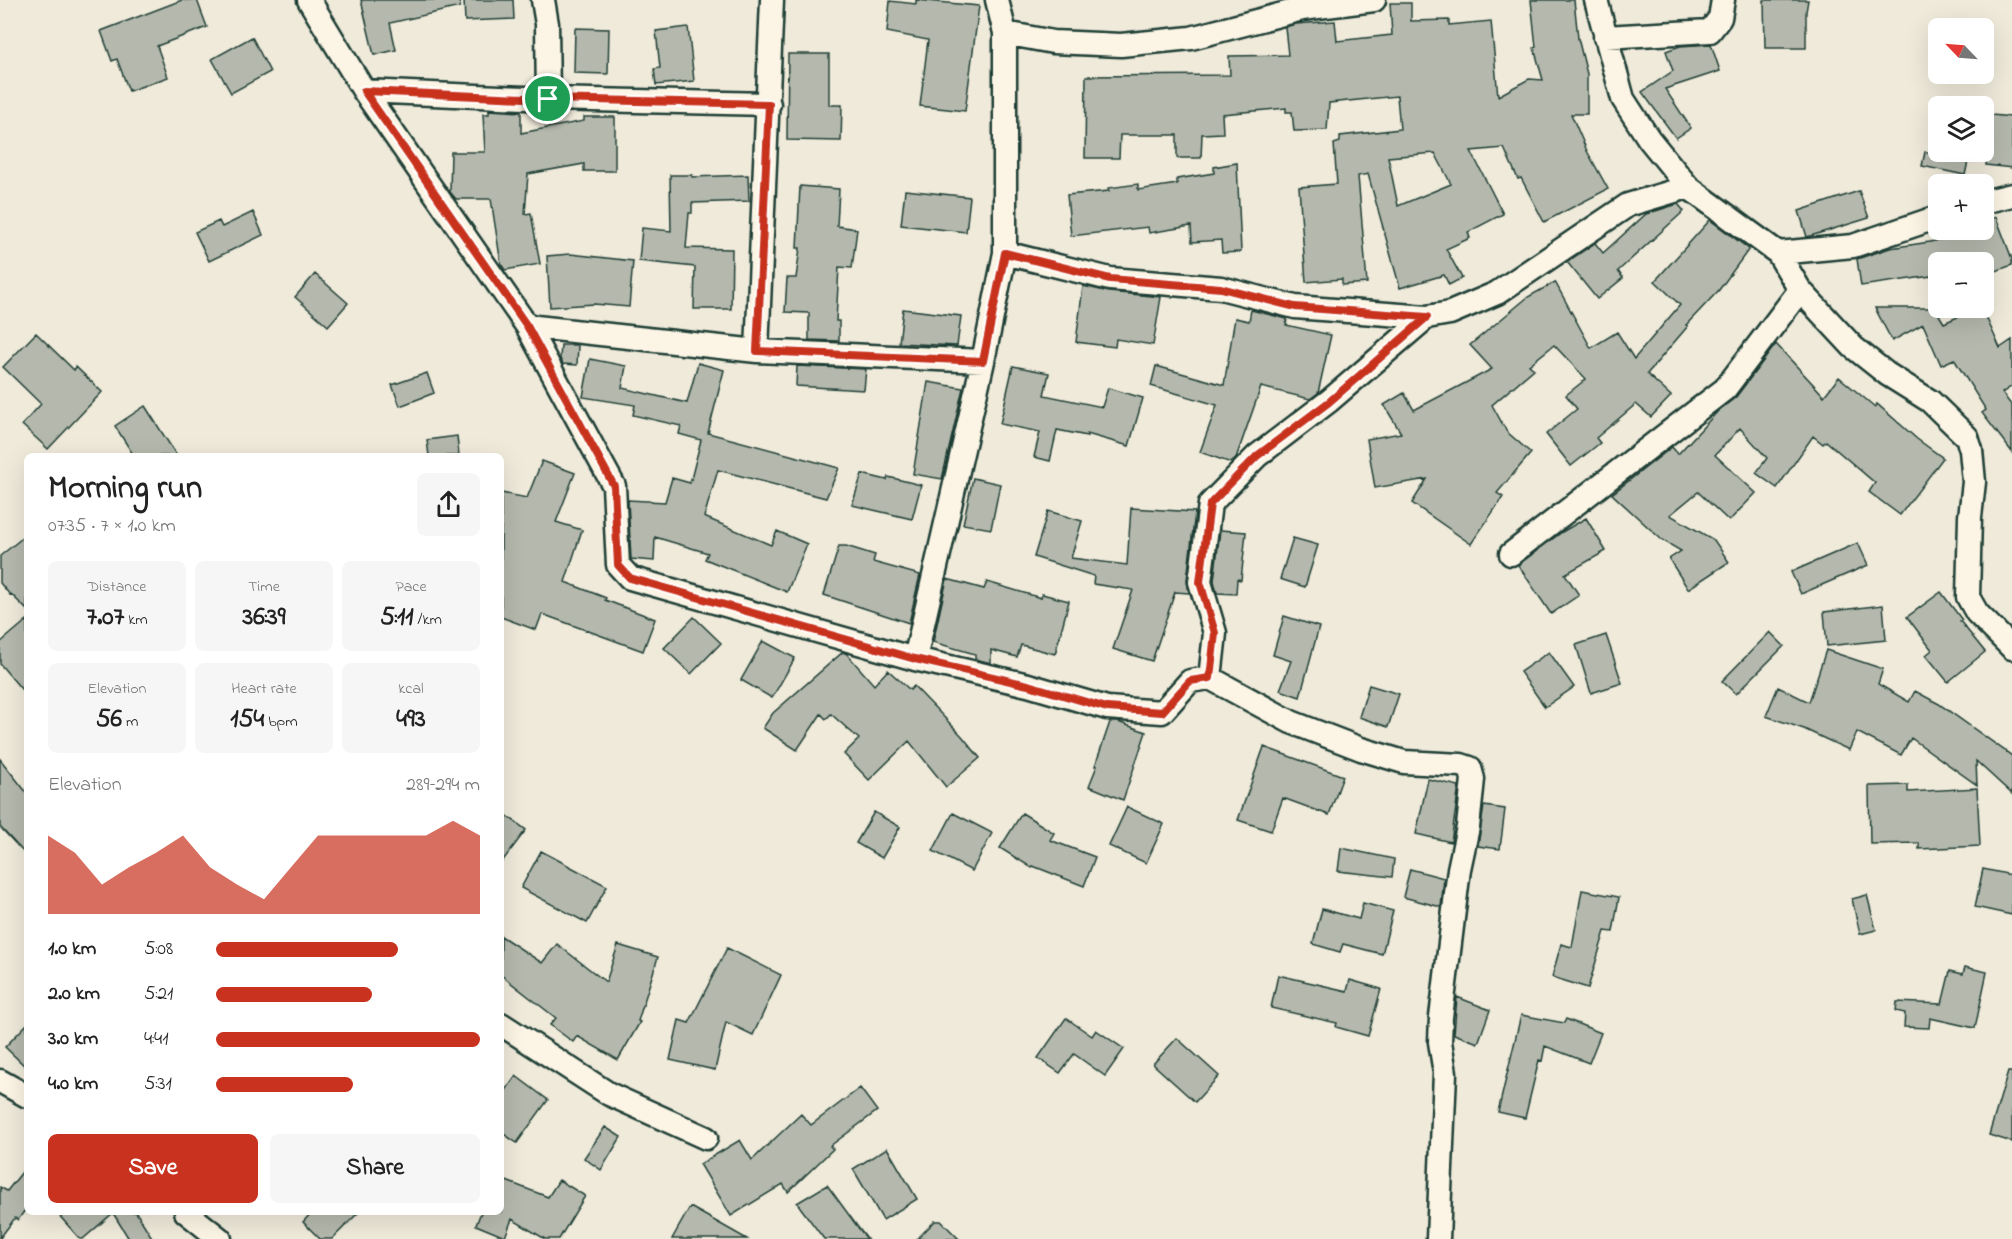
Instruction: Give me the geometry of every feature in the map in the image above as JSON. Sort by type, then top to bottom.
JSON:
[{"type":"street","points":[[309,0],[364,91],[527,326],[614,486],[618,565],[630,578],[915,659],[1028,685],[1107,708],[1162,712],[1190,681],[1210,678],[1291,722],[1361,750],[1404,762],[1461,765],[1470,768],[1473,779],[1468,827],[1459,869],[1441,1017],[1440,1042],[1445,1073],[1438,1239]]},
{"type":"street","points":[[543,0],[547,24],[548,99]]},
{"type":"street","points":[[757,351],[772,0]]},
{"type":"street","points":[[915,659],[983,361],[1005,253],[1005,33],[997,0]]},
{"type":"street","points":[[1005,33],[1053,42],[1121,45],[1191,38],[1302,9],[1374,0]]},
{"type":"street","points":[[1596,0],[1623,99],[1648,138],[1688,187],[1778,253],[1800,290],[1852,347],[1887,374],[1930,401],[1967,437],[1971,450],[1974,482],[1970,517],[1968,597],[1977,613],[2012,648]]},
{"type":"street","points":[[1605,38],[1710,31],[1720,18],[1723,0]]},
{"type":"street","points":[[364,91],[548,99],[769,104]]},
{"type":"street","points":[[1005,253],[1110,279],[1221,288],[1295,307],[1427,317],[1450,313],[1497,293],[1628,205],[1688,187]]},
{"type":"street","points":[[1994,199],[2012,195]]},
{"type":"street","points":[[1778,253],[1853,246],[1928,220]]},
{"type":"street","points":[[1511,554],[1725,389],[1800,290]]},
{"type":"street","points":[[1210,678],[1215,633],[1200,582],[1210,504],[1257,456],[1329,402],[1427,317]]},
{"type":"street","points":[[527,326],[757,351],[983,361]]},
{"type":"street","points":[[504,1026],[609,1094],[706,1138]]},
{"type":"street","points":[[0,1081],[24,1094]]},
{"type":"street","points":[[190,1215],[220,1239]]},
{"type":"building","points":[[182,0],[197,0],[207,27],[157,46],[168,77],[129,91],[117,59],[112,61],[101,31]]},
{"type":"building","points":[[361,0],[459,0],[460,7],[390,23],[396,50],[374,55]]},
{"type":"building","points":[[464,0],[513,0],[514,19],[465,21]]},
{"type":"building","points":[[916,0],[979,6],[965,111],[920,106],[928,40],[887,32],[890,1],[916,4]]},
{"type":"building","points":[[1531,0],[1574,0],[1578,38],[1587,74],[1587,114],[1571,114],[1587,151],[1608,189],[1544,222],[1521,178],[1518,179],[1504,148],[1471,151],[1503,214],[1468,232],[1470,238],[1446,249],[1462,278],[1449,285],[1444,275],[1400,288],[1368,174],[1358,176],[1367,283],[1342,285],[1342,279],[1306,282],[1299,187],[1337,184],[1334,144],[1340,142],[1340,136],[1400,129],[1397,96],[1329,103],[1327,130],[1294,131],[1292,112],[1286,112],[1286,108],[1222,114],[1223,133],[1202,134],[1201,158],[1177,158],[1177,135],[1120,135],[1119,158],[1085,158],[1086,76],[1230,75],[1229,56],[1288,55],[1285,27],[1296,24],[1335,21],[1337,41],[1392,35],[1390,3],[1411,3],[1411,21],[1449,20],[1449,25],[1491,21],[1498,96],[1529,79],[1543,80],[1534,48],[1536,47]],"holes":[[[1435,153],[1451,184],[1398,206],[1388,157]]]},
{"type":"building","points":[[1764,0],[1808,0],[1806,48],[1765,48]]},
{"type":"building","points":[[688,27],[694,81],[656,85],[654,69],[660,68],[656,31]]},
{"type":"building","points":[[575,28],[609,29],[608,74],[574,73]]},
{"type":"building","points":[[252,37],[270,72],[231,93],[212,59]]},
{"type":"building","points":[[1711,44],[1720,71],[1665,89],[1691,128],[1676,138],[1642,92],[1673,71],[1666,51],[1680,46]]},
{"type":"building","points":[[788,54],[829,54],[829,105],[842,105],[841,141],[787,140]]},
{"type":"building","points":[[489,110],[521,112],[521,133],[584,121],[584,117],[615,117],[615,171],[584,171],[584,164],[528,174],[525,214],[531,213],[540,264],[505,270],[501,264],[491,199],[456,199],[450,192],[451,152],[485,152],[483,114],[489,114]]},
{"type":"building","points":[[1994,115],[2012,117],[2012,168],[1986,165],[1986,162],[1994,162]]},
{"type":"building","points":[[1925,152],[1928,152],[1928,162],[1968,162],[1965,174],[1922,166]]},
{"type":"building","points":[[1237,163],[1241,252],[1222,253],[1221,240],[1192,242],[1191,226],[1149,233],[1148,227],[1071,236],[1067,195],[1109,191],[1108,188],[1138,184],[1138,190],[1177,184],[1177,179],[1214,173],[1214,167]]},
{"type":"building","points":[[670,175],[692,175],[692,177],[748,175],[749,201],[692,203],[692,213],[689,213],[686,248],[732,249],[731,309],[694,309],[695,267],[639,261],[642,228],[671,231]]},
{"type":"building","points":[[800,186],[839,189],[837,226],[857,229],[852,268],[839,267],[836,321],[839,321],[839,341],[809,340],[809,313],[785,312],[787,278],[796,278],[800,248],[797,248]]},
{"type":"building","points":[[905,190],[970,197],[966,232],[901,225]]},
{"type":"building","points":[[1859,191],[1869,218],[1807,237],[1799,211]]},
{"type":"building","points":[[1678,204],[1684,211],[1618,271],[1623,278],[1597,299],[1567,262],[1595,243],[1603,253],[1646,214]]},
{"type":"building","points":[[253,212],[263,235],[209,261],[195,232],[219,221],[222,227]]},
{"type":"building","points":[[1996,217],[2012,259],[2012,265],[1994,272],[1994,252],[1928,252],[1928,276],[1861,286],[1857,259],[1890,248],[1939,240],[1994,240],[1994,218]]},
{"type":"building","points":[[1710,220],[1749,249],[1719,290],[1686,325],[1688,326],[1647,374],[1671,396],[1651,417],[1636,404],[1596,438],[1600,443],[1571,466],[1546,434],[1577,409],[1566,395],[1586,379],[1554,345],[1529,365],[1534,369],[1492,405],[1507,432],[1531,453],[1497,493],[1503,497],[1471,544],[1412,503],[1427,479],[1375,488],[1367,439],[1401,433],[1384,405],[1404,393],[1414,410],[1492,369],[1470,345],[1528,297],[1555,282],[1591,348],[1617,332],[1634,359],[1680,305],[1655,281]]},
{"type":"building","points":[[570,254],[633,261],[629,307],[594,304],[550,307],[547,256]]},
{"type":"building","points":[[315,274],[348,303],[328,326],[295,297]]},
{"type":"building","points":[[1083,286],[1109,292],[1161,297],[1153,345],[1116,339],[1115,347],[1076,342]]},
{"type":"building","points":[[1875,308],[1928,308],[1928,318],[1941,318],[1944,323],[1955,318],[1986,318],[2000,348],[2012,340],[2012,386],[2002,393],[2012,406],[2012,452],[1982,413],[1986,410],[1954,359],[1941,365],[1923,324],[1892,341]]},
{"type":"building","points":[[903,309],[961,316],[957,346],[899,343]]},
{"type":"building","points":[[1251,310],[1287,319],[1286,325],[1331,335],[1318,393],[1310,399],[1261,387],[1236,458],[1231,463],[1200,452],[1217,405],[1151,386],[1156,366],[1224,385],[1235,318],[1249,321]]},
{"type":"building","points":[[36,333],[74,370],[76,367],[102,392],[48,449],[22,425],[41,404],[3,367]]},
{"type":"building","points":[[1776,344],[1824,396],[1839,377],[1875,407],[1877,404],[1943,458],[1900,515],[1869,492],[1875,483],[1826,441],[1823,444],[1813,436],[1777,488],[1756,473],[1767,458],[1740,428],[1715,455],[1756,493],[1729,521],[1698,492],[1670,515],[1714,540],[1729,562],[1688,589],[1669,559],[1681,551],[1662,540],[1612,494],[1672,447],[1678,454],[1718,411],[1736,397]]},
{"type":"building","points":[[561,345],[578,345],[577,365],[563,364],[560,359]]},
{"type":"building","points":[[590,359],[626,366],[622,388],[687,403],[698,363],[724,370],[708,433],[839,468],[826,498],[718,470],[704,517],[771,545],[777,531],[807,544],[787,592],[705,559],[708,553],[655,537],[654,561],[631,559],[628,500],[665,502],[672,478],[690,483],[701,440],[679,434],[681,426],[633,415],[635,405],[583,397]]},
{"type":"building","points":[[797,366],[866,369],[864,390],[796,386]]},
{"type":"building","points":[[1013,366],[1049,373],[1044,395],[1102,407],[1108,388],[1143,398],[1129,446],[1087,434],[1087,436],[1057,430],[1050,461],[1034,457],[1040,432],[1000,424]]},
{"type":"building","points":[[427,373],[434,393],[400,406],[392,385]]},
{"type":"building","points":[[928,382],[963,388],[942,479],[913,474]]},
{"type":"building","points":[[145,406],[175,453],[132,453],[115,426]]},
{"type":"building","points":[[457,436],[459,453],[429,453],[427,440]]},
{"type":"building","points":[[542,461],[575,473],[556,522],[582,530],[565,582],[655,619],[643,651],[542,614],[536,630],[504,618],[504,494],[527,498]]},
{"type":"building","points":[[862,474],[887,480],[888,477],[921,485],[912,519],[852,505]]},
{"type":"building","points":[[973,478],[1000,484],[991,529],[963,524]]},
{"type":"building","points":[[1131,508],[1195,512],[1187,580],[1189,593],[1175,592],[1152,661],[1113,649],[1133,590],[1093,584],[1094,576],[1034,557],[1048,511],[1082,521],[1071,558],[1127,565]]},
{"type":"building","points":[[1586,518],[1606,551],[1565,574],[1579,595],[1551,614],[1518,565],[1562,532]]},
{"type":"building","points":[[1220,530],[1246,532],[1241,580],[1237,579],[1236,594],[1217,593],[1214,581]]},
{"type":"building","points":[[24,536],[24,607],[0,583],[0,556]]},
{"type":"building","points":[[1293,538],[1318,545],[1305,587],[1280,579]]},
{"type":"building","points":[[1858,543],[1868,565],[1801,594],[1791,572]]},
{"type":"building","points":[[839,546],[875,555],[873,562],[920,575],[909,623],[824,595]]},
{"type":"building","points":[[947,579],[984,589],[987,582],[1041,598],[1042,594],[1069,601],[1055,654],[1021,645],[1017,657],[991,650],[991,663],[975,659],[975,654],[933,642]]},
{"type":"building","points":[[1941,592],[1962,620],[1960,621],[1985,652],[1948,682],[1926,655],[1932,650],[1907,617]]},
{"type":"building","points":[[1883,605],[1886,640],[1827,646],[1824,612]]},
{"type":"building","points":[[1284,616],[1319,627],[1300,697],[1280,690],[1291,661],[1273,655]]},
{"type":"building","points":[[694,617],[721,643],[691,674],[664,648]]},
{"type":"building","points":[[24,623],[24,692],[0,664],[0,643]]},
{"type":"building","points":[[1770,632],[1784,646],[1736,694],[1722,681]]},
{"type":"building","points":[[1606,635],[1622,683],[1591,693],[1576,645]]},
{"type":"building","points":[[763,641],[795,658],[772,698],[741,680]]},
{"type":"building","points":[[1826,650],[1883,669],[1878,684],[1909,702],[1915,691],[1939,704],[2012,756],[2012,794],[1976,761],[1977,785],[1911,738],[1901,755],[1857,732],[1849,750],[1804,729],[1766,716],[1778,687],[1809,702]]},
{"type":"building","points":[[843,652],[874,685],[888,670],[910,690],[914,686],[980,758],[946,787],[909,741],[869,780],[844,754],[859,739],[831,714],[826,719],[821,714],[797,750],[763,728],[773,713]]},
{"type":"building","points":[[1549,652],[1574,687],[1545,707],[1520,672]]},
{"type":"building","points":[[1369,685],[1399,694],[1388,727],[1359,717]]},
{"type":"building","points":[[1110,722],[1118,722],[1146,732],[1123,800],[1089,786]]},
{"type":"building","points":[[1264,747],[1343,776],[1329,815],[1283,798],[1271,831],[1238,820]]},
{"type":"building","points":[[0,759],[24,789],[24,853],[0,827]]},
{"type":"building","points":[[1428,779],[1459,786],[1451,842],[1416,834]]},
{"type":"building","points":[[1908,785],[1908,792],[1977,788],[1980,846],[1919,849],[1919,843],[1870,844],[1869,786]]},
{"type":"building","points":[[1484,806],[1505,809],[1500,849],[1478,846]]},
{"type":"building","points":[[1127,807],[1164,824],[1146,863],[1109,846]]},
{"type":"building","points":[[874,812],[900,827],[882,858],[856,843]]},
{"type":"building","points":[[504,813],[526,830],[504,859]]},
{"type":"building","points":[[953,813],[992,833],[972,871],[933,851]]},
{"type":"building","points":[[1022,813],[1054,833],[1050,840],[1095,857],[1084,886],[1033,866],[1032,868],[1000,848]]},
{"type":"building","points":[[1341,848],[1394,859],[1392,877],[1338,871]]},
{"type":"building","points":[[541,851],[607,886],[587,923],[521,888]]},
{"type":"building","points":[[1410,869],[1444,878],[1441,907],[1403,897]]},
{"type":"building","points":[[1983,869],[2012,875],[2012,915],[1975,907]]},
{"type":"building","points":[[1582,890],[1619,897],[1613,932],[1605,931],[1588,988],[1552,977],[1561,944],[1572,947]]},
{"type":"building","points":[[1867,895],[1876,930],[1860,934],[1852,899]]},
{"type":"building","points":[[1363,903],[1393,911],[1382,954],[1343,944],[1340,952],[1313,944],[1322,909],[1359,919]]},
{"type":"building","points":[[504,938],[542,963],[557,944],[606,982],[618,945],[658,957],[638,1021],[640,1022],[618,1060],[577,1036],[573,1042],[550,1025],[556,1018],[504,977]]},
{"type":"building","points":[[727,948],[781,975],[753,1035],[726,1022],[715,1070],[670,1060],[679,1020],[689,1023]]},
{"type":"building","points":[[1965,967],[1987,972],[1975,1028],[1930,1018],[1929,1028],[1904,1027],[1905,1013],[1896,1011],[1897,1002],[1942,1004],[1950,971],[1963,974]]},
{"type":"building","points":[[1278,975],[1347,991],[1350,980],[1381,989],[1368,1036],[1336,1027],[1337,1023],[1271,1008]]},
{"type":"building","points":[[1457,997],[1490,1010],[1478,1043],[1454,1034]]},
{"type":"building","points":[[1521,1015],[1564,1023],[1566,1019],[1601,1033],[1589,1063],[1545,1046],[1542,1061],[1539,1060],[1525,1118],[1498,1112]]},
{"type":"building","points":[[1066,1018],[1092,1036],[1096,1030],[1124,1049],[1105,1076],[1074,1054],[1060,1073],[1038,1058]]},
{"type":"building","points":[[24,1027],[24,1065],[5,1047]]},
{"type":"building","points":[[1177,1038],[1219,1076],[1195,1102],[1153,1064]]},
{"type":"building","points":[[2008,1072],[2012,1072],[2012,1142],[1989,1135]]},
{"type":"building","points":[[516,1076],[548,1100],[517,1143],[504,1134],[504,1093]]},
{"type":"building","points":[[860,1088],[877,1111],[830,1146],[833,1149],[788,1192],[783,1184],[731,1216],[700,1164],[740,1140],[752,1160],[801,1114],[811,1125]]},
{"type":"building","points":[[605,1127],[621,1137],[601,1170],[584,1158]]},
{"type":"building","points":[[887,1148],[917,1199],[883,1220],[853,1169]]},
{"type":"building","points":[[24,1170],[24,1211],[18,1220],[15,1218],[0,1238],[0,1187],[7,1191]]},
{"type":"building","points":[[504,1180],[548,1197],[559,1180],[585,1196],[559,1239],[545,1239],[512,1219],[505,1237],[476,1225],[480,1215],[504,1215]]},
{"type":"building","points":[[827,1185],[867,1239],[824,1239],[797,1203]]},
{"type":"building","points":[[690,1207],[708,1217],[747,1239],[672,1239]]},
{"type":"building","points":[[59,1215],[111,1215],[83,1239],[80,1239]]},
{"type":"building","points":[[114,1215],[138,1215],[153,1239],[129,1239]]},
{"type":"building","points":[[309,1215],[356,1215],[332,1239],[320,1239],[303,1222]]},
{"type":"building","points":[[935,1221],[941,1221],[959,1239],[917,1239]]},
{"type":"route","points":[[364,91],[548,99],[769,104],[757,351],[983,361],[1005,253],[1110,279],[1221,288],[1295,307],[1427,317],[1329,402],[1257,456],[1210,504],[1200,582],[1215,633],[1210,678],[1190,681],[1162,712],[1107,708],[1028,685],[915,659],[630,578],[618,565],[614,486],[527,326],[364,91]]}]
